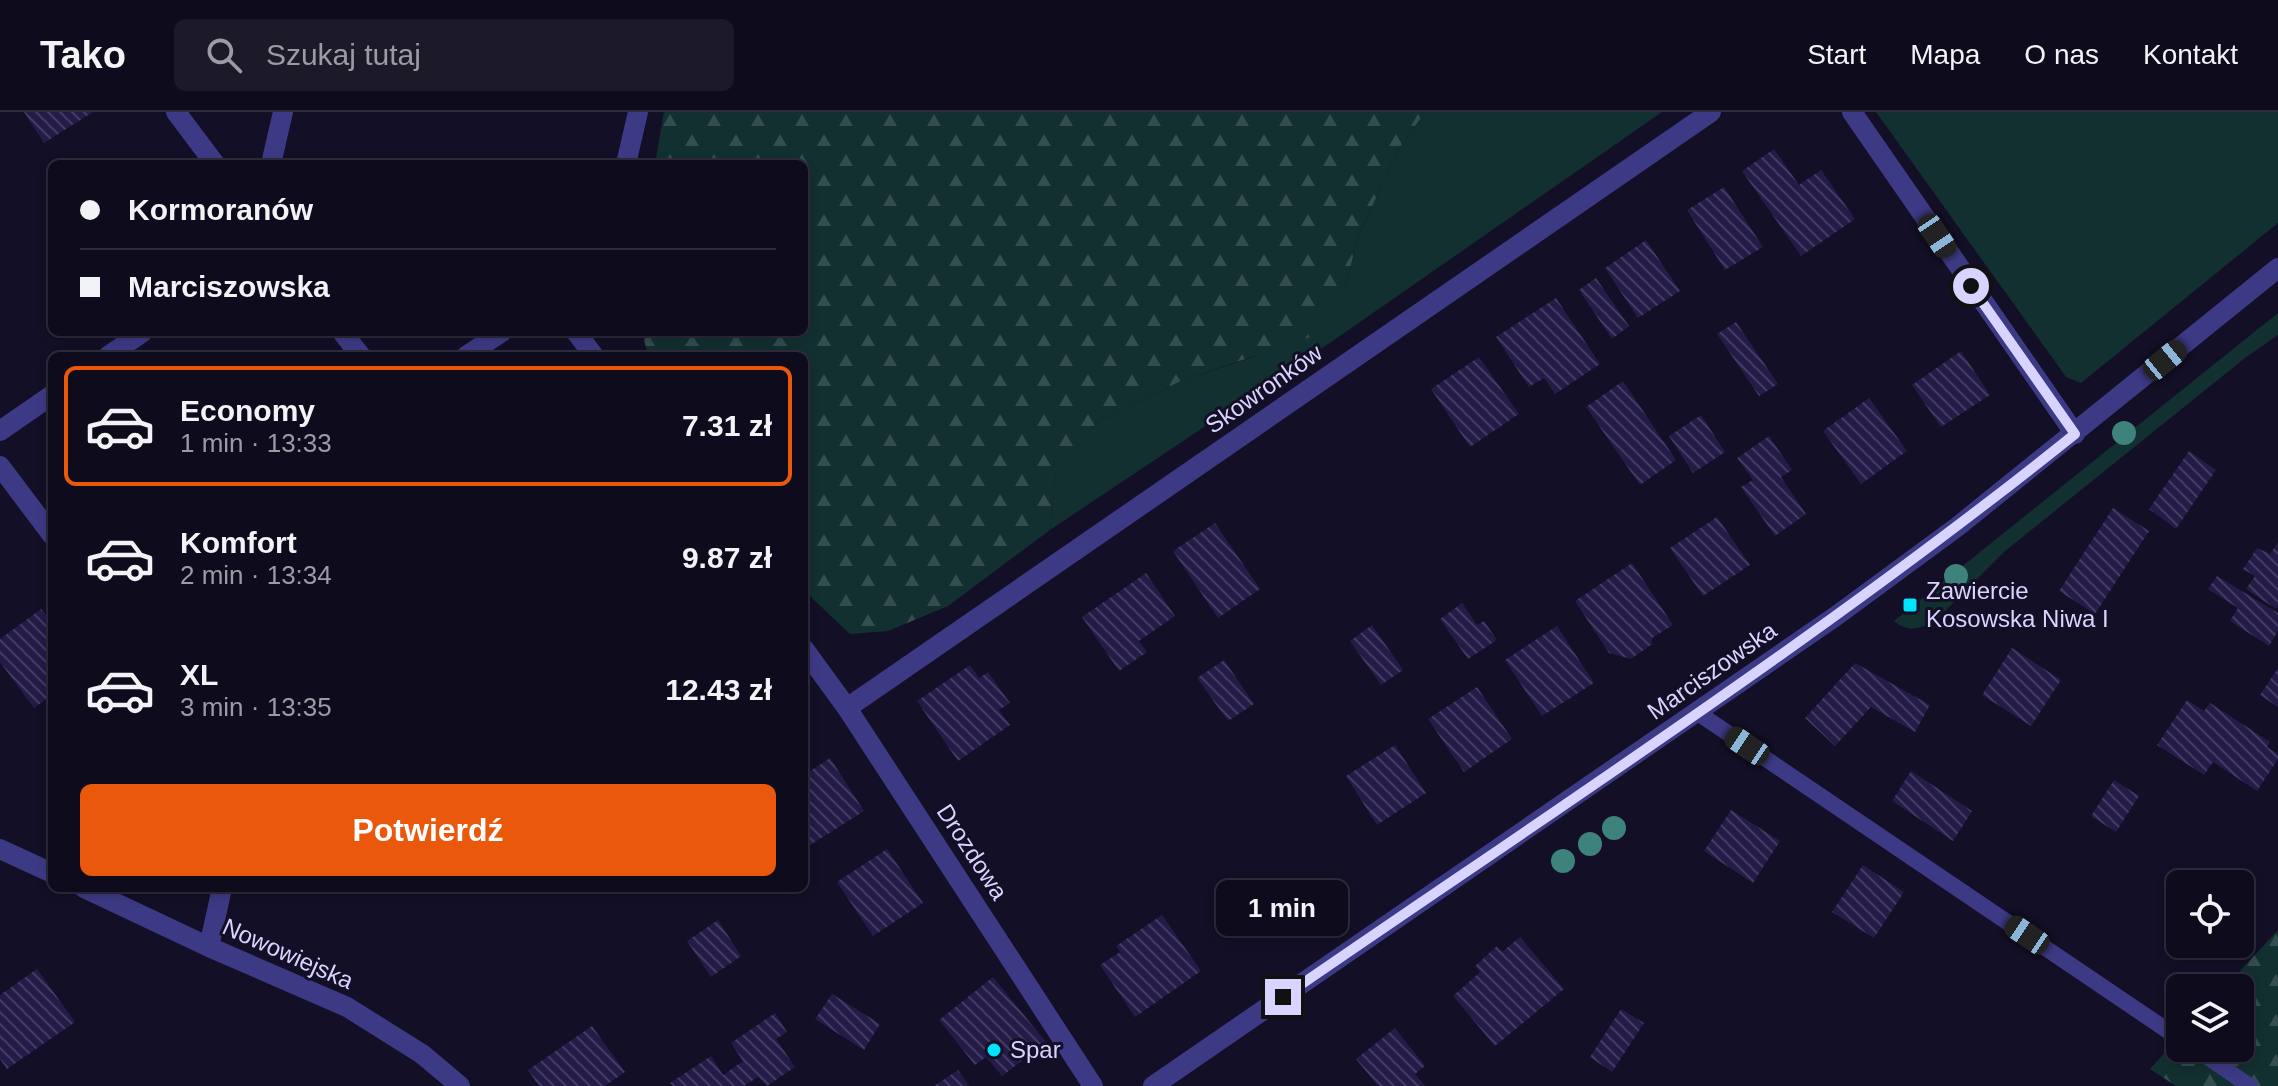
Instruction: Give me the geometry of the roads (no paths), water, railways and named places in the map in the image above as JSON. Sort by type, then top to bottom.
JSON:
[{"type":"street","points":[[176,112],[212,160]]},
{"type":"street","points":[[272,160],[283,112]]},
{"type":"street","points":[[627,160],[638,112]]},
{"type":"street","name":"Skowronków","points":[[847,708],[1711,112]]},
{"type":"street","points":[[1852,112],[2075,434]]},
{"type":"street","name":"Marciszowska","points":[[1153,1086],[1698,713],[1957,527],[2278,268]]},
{"type":"street","points":[[114,352],[137,336]]},
{"type":"street","points":[[345,336],[358,352]]},
{"type":"street","points":[[472,352],[496,336]]},
{"type":"street","points":[[0,431],[48,398]]},
{"type":"street","points":[[0,466],[48,530]]},
{"type":"street","name":"Drozdowa","points":[[808,654],[847,708],[1093,1086]]},
{"type":"street","points":[[0,849],[48,871]]},
{"type":"street","name":"Nowowiejska","points":[[92,892],[347,1007],[422,1054],[460,1086]]},
{"type":"street","points":[[209,947],[221,892]]},
{"type":"lane","points":[[1698,713],[2166,1030]]},
{"type":"lane","points":[[2215,1062],[2250,1086]]},
{"type":"place","name":"Zawiercie Kosowska Niwa I","points":[[1910,605]]},
{"type":"place","name":"Spar","points":[[994,1050]]}]
